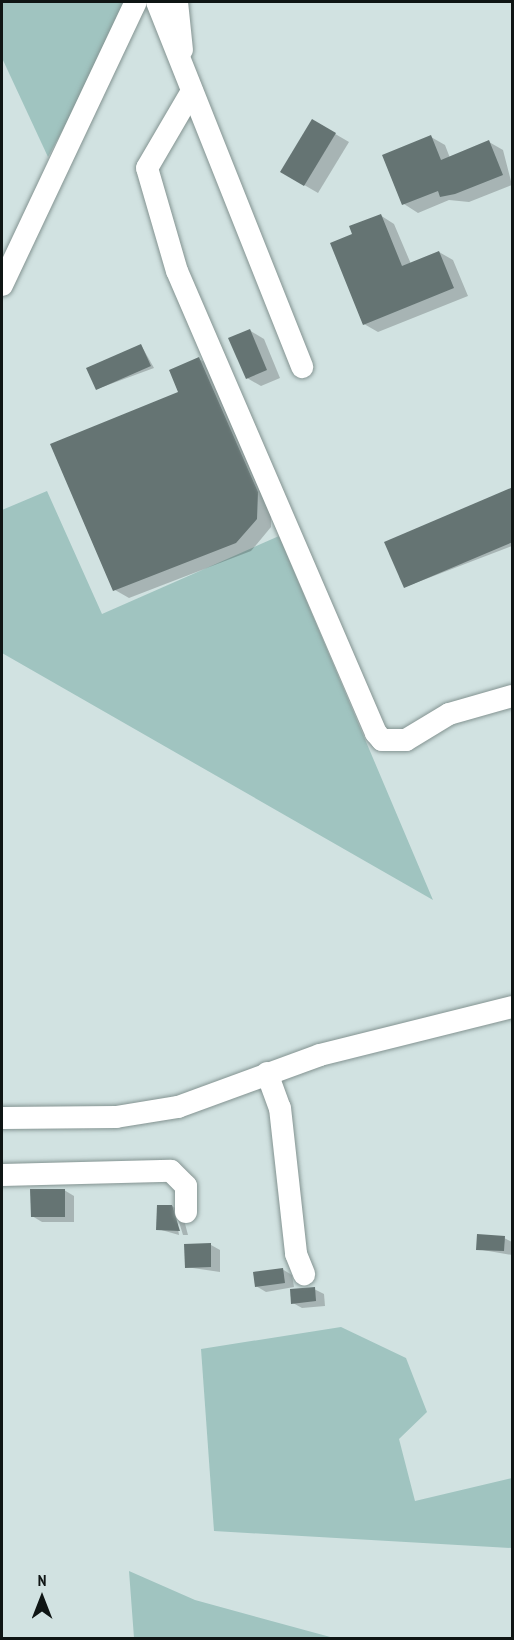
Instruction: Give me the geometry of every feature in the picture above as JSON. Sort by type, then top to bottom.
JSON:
[{"type":"street","points":[[2,285],[136,2]]},
{"type":"street","points":[[158,2],[302,367]]},
{"type":"street","points":[[177,2],[183,66]]},
{"type":"street","points":[[192,91],[147,168],[177,270],[376,733],[382,740],[406,740],[449,714],[513,696]]},
{"type":"street","points":[[2,1118],[116,1117],[178,1107],[320,1055],[513,1007]]},
{"type":"street","points":[[267,1073],[280,1108],[297,1254],[304,1274]]},
{"type":"street","points":[[2,1175],[171,1171],[186,1186],[186,1212]]},
{"type":"green space","points":[[2,2],[132,2],[48,157],[2,58]]},
{"type":"green space","points":[[47,491],[102,614],[279,536],[433,900],[2,653],[2,510]]},
{"type":"green space","points":[[341,1327],[406,1358],[427,1412],[399,1439],[415,1501],[512,1478],[512,1548],[214,1531],[201,1349]]},
{"type":"green space","points":[[129,1571],[195,1600],[334,1638],[134,1638]]},
{"type":"building","points":[[312,119],[336,133],[304,186],[280,172]]},
{"type":"building","points":[[431,135],[441,160],[489,140],[503,175],[455,194],[440,197],[438,191],[402,205],[382,155]]},
{"type":"building","points":[[381,214],[402,266],[439,251],[454,288],[363,325],[330,243],[352,234],[349,226]]},
{"type":"building","points":[[250,329],[267,370],[246,379],[228,338]]},
{"type":"building","points":[[141,344],[151,366],[96,390],[86,368]]},
{"type":"building","points":[[199,357],[258,492],[257,519],[236,543],[113,591],[50,444],[178,392],[169,370]]},
{"type":"building","points":[[513,487],[513,542],[404,588],[384,542]]},
{"type":"building","points":[[30,1189],[65,1189],[65,1217],[31,1217]]},
{"type":"building","points":[[157,1205],[172,1205],[180,1231],[156,1230]]},
{"type":"building","points":[[477,1234],[505,1236],[504,1251],[476,1250]]},
{"type":"building","points":[[211,1243],[211,1267],[185,1268],[184,1244]]},
{"type":"building","points":[[283,1268],[285,1283],[255,1287],[253,1272]]},
{"type":"building","points":[[315,1287],[316,1301],[291,1304],[290,1289]]}]
